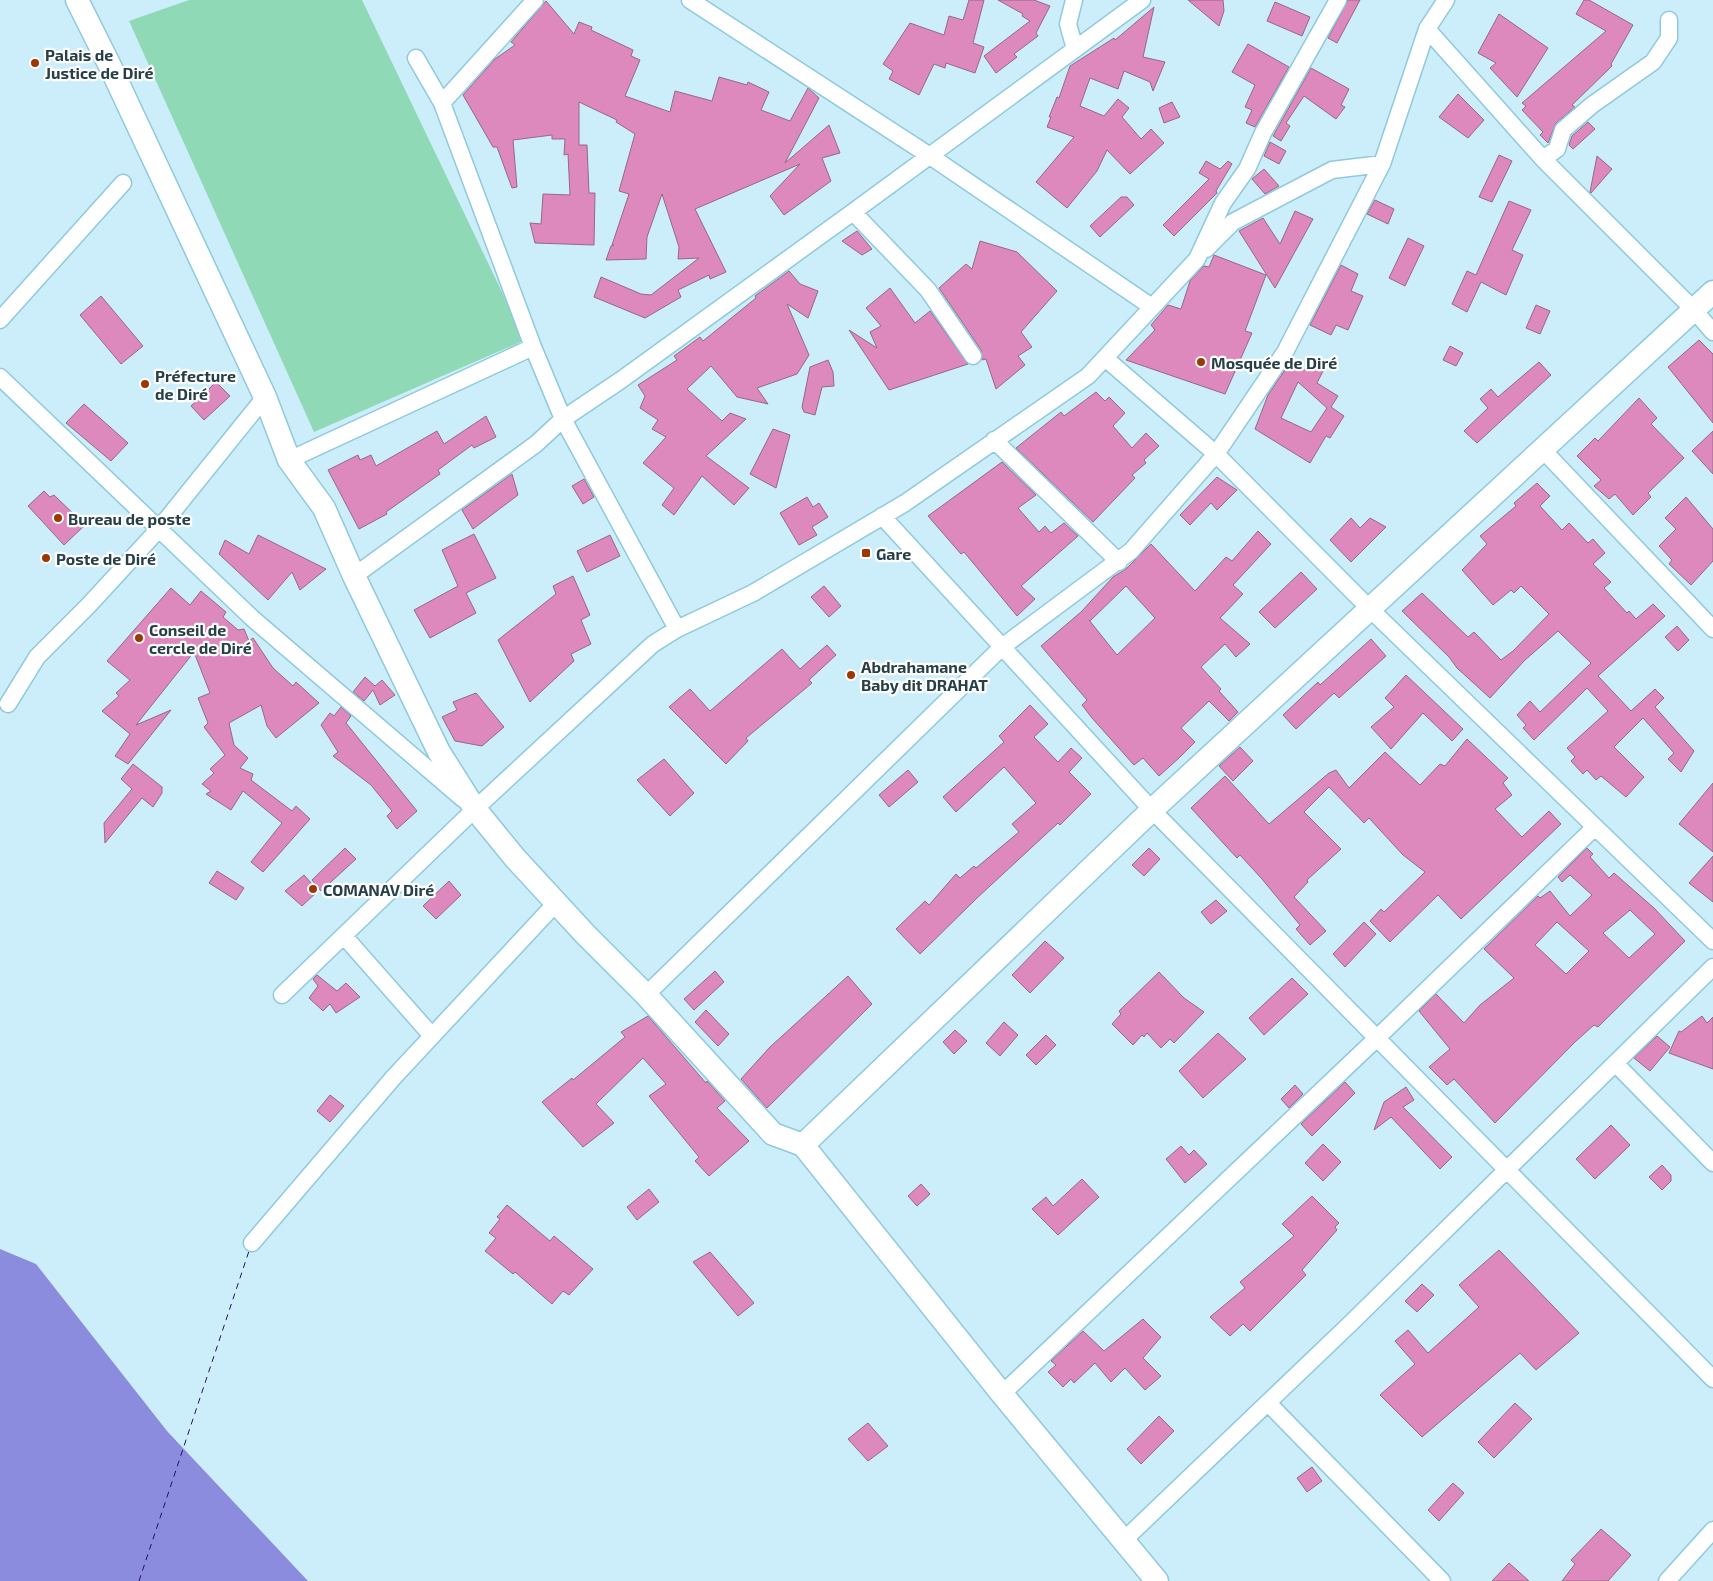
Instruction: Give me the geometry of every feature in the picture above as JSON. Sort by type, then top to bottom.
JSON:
[{"type":"main road","points":[[83,2],[265,397],[288,460],[324,508],[354,576],[439,752],[475,809],[556,902],[646,995],[773,1134],[803,1145],[1002,1394],[1157,1581]]},
{"type":"main road","points":[[803,1145],[1152,810],[1713,292]]},
{"type":"street","points":[[442,103],[535,0]]},
{"type":"street","points":[[690,0],[930,156],[1152,307]]},
{"type":"street","points":[[1074,0],[1068,24],[1075,49]]},
{"type":"street","points":[[354,576],[536,444],[563,419],[621,380],[854,212],[1142,0]]},
{"type":"street","points":[[1197,258],[1223,203],[1247,169],[1263,133],[1338,0]]},
{"type":"street","points":[[646,995],[1002,647],[1120,562],[1216,454],[1285,352],[1382,164],[1427,29],[1446,0]]},
{"type":"street","points":[[1543,159],[1557,149],[1563,130],[1592,105],[1653,62],[1668,38],[1669,20]]},
{"type":"street","points":[[1427,29],[1543,159],[1694,310],[1713,332]]},
{"type":"street","points":[[416,58],[442,103],[533,347],[563,419],[677,629]]},
{"type":"street","points":[[282,995],[475,809],[653,644],[677,629],[753,593],[882,516],[1088,376],[1197,258],[1233,222],[1332,170],[1382,164]]},
{"type":"street","points":[[0,320],[123,184]]},
{"type":"street","points":[[854,212],[928,290],[973,356]]},
{"type":"street","points":[[288,460],[533,347]]},
{"type":"street","points":[[1104,358],[1216,454],[1370,608],[1713,941]]},
{"type":"street","points":[[0,377],[252,618],[475,809]]},
{"type":"street","points":[[8,704],[37,656],[88,606],[158,530],[265,397]]},
{"type":"street","points":[[994,440],[1120,562]]},
{"type":"street","points":[[1542,449],[1713,629]]},
{"type":"street","points":[[882,516],[1152,810],[1713,1379]]},
{"type":"street","points":[[1002,1394],[1377,1038],[1595,827]]},
{"type":"street","points":[[252,1243],[393,1078],[556,902]]},
{"type":"street","points":[[344,936],[432,1036]]},
{"type":"street","points":[[1123,1541],[1268,1403],[1713,967]]},
{"type":"street","points":[[1615,1063],[1713,1163]]},
{"type":"street","points":[[1268,1403],[1442,1581]]},
{"type":"street","points":[[1667,1581],[1713,1530]]},
{"type":"green space","points":[[189,0],[362,0],[525,340],[314,432],[129,21]]},
{"type":"water","points":[[0,1249],[36,1264],[167,1431],[308,1581],[0,1581]]},
{"type":"building","points":[[969,0],[984,0],[973,43],[984,47],[975,73],[946,63],[945,68],[934,64],[919,95],[889,79],[893,71],[883,64],[910,23],[944,35],[949,16],[963,20]]},
{"type":"building","points":[[998,0],[1034,0],[1050,6],[1036,33],[1038,36],[1014,54],[1017,57],[996,73],[984,56],[1030,21],[1022,16],[1023,14]]},
{"type":"building","points":[[1188,0],[1223,0],[1224,11],[1219,26]]},
{"type":"building","points":[[1348,0],[1360,0],[1337,43],[1328,38]]},
{"type":"building","points":[[1584,0],[1589,0],[1633,25],[1611,64],[1612,66],[1572,105],[1575,107],[1556,123],[1548,143],[1540,135],[1543,132],[1522,110],[1526,106],[1522,103],[1606,31],[1576,14]]},
{"type":"building","points":[[546,1],[574,34],[579,22],[592,27],[591,30],[633,50],[631,56],[640,60],[625,96],[670,112],[675,91],[712,101],[719,77],[747,85],[748,82],[769,92],[761,110],[790,121],[808,88],[819,98],[785,163],[829,125],[840,153],[822,158],[831,181],[784,215],[770,196],[800,164],[695,209],[726,272],[710,279],[709,275],[678,290],[681,297],[645,318],[594,297],[601,277],[641,294],[651,295],[699,258],[678,259],[679,247],[662,194],[647,237],[646,259],[606,260],[611,246],[614,245],[612,245],[629,194],[619,191],[635,134],[616,122],[617,120],[579,102],[579,145],[587,145],[589,193],[595,193],[594,245],[535,243],[530,223],[541,224],[543,194],[570,195],[568,154],[564,155],[565,139],[552,139],[552,135],[513,140],[517,187],[512,188],[497,147],[493,147],[463,95],[495,59],[515,45],[511,42]]},
{"type":"building","points":[[1275,2],[1310,17],[1302,36],[1267,21]]},
{"type":"building","points":[[1154,7],[1143,57],[1165,62],[1153,91],[1150,82],[1124,71],[1118,89],[1090,78],[1080,106],[1104,116],[1118,99],[1129,108],[1122,117],[1141,139],[1151,129],[1164,143],[1130,174],[1107,150],[1097,171],[1067,208],[1036,182],[1074,137],[1047,127],[1051,117],[1049,117],[1057,97],[1059,98],[1070,66],[1114,38],[1115,40]]},
{"type":"building","points":[[1499,14],[1548,48],[1517,97],[1490,68],[1496,63],[1478,53]]},
{"type":"building","points":[[1248,44],[1289,67],[1255,127],[1246,123],[1252,110],[1245,107],[1255,85],[1232,72]]},
{"type":"building","points":[[1311,68],[1349,89],[1341,105],[1345,107],[1336,119],[1304,96],[1286,123],[1290,126],[1281,141],[1273,136]]},
{"type":"building","points":[[1458,94],[1484,120],[1468,138],[1439,117]]},
{"type":"building","points":[[1172,102],[1180,117],[1164,123],[1159,108]]},
{"type":"building","points":[[1588,122],[1595,129],[1573,149],[1569,145],[1572,136]]},
{"type":"building","points":[[1270,142],[1286,151],[1279,164],[1264,156]]},
{"type":"building","points":[[1499,155],[1512,161],[1492,202],[1479,197]]},
{"type":"building","points":[[1597,156],[1612,169],[1591,193],[1590,192]]},
{"type":"building","points":[[1206,161],[1220,169],[1228,161],[1232,164],[1216,191],[1217,193],[1174,236],[1163,225],[1209,179],[1199,173]]},
{"type":"building","points":[[1264,169],[1279,186],[1265,194],[1252,179]]},
{"type":"building","points":[[1121,197],[1127,197],[1134,205],[1100,237],[1090,226]]},
{"type":"building","points":[[1375,200],[1394,209],[1388,224],[1367,214]]},
{"type":"building","points":[[1509,201],[1531,210],[1512,250],[1523,255],[1506,295],[1481,282],[1467,312],[1452,304],[1467,271],[1476,275]]},
{"type":"building","points":[[1295,211],[1313,219],[1275,288],[1239,231],[1263,218],[1280,244]]},
{"type":"building","points":[[857,231],[872,249],[862,255],[842,241]]},
{"type":"building","points":[[1408,238],[1424,246],[1405,286],[1389,278]]},
{"type":"building","points":[[980,241],[1017,252],[1057,291],[1021,332],[1032,347],[1018,356],[1025,365],[996,389],[986,359],[982,360],[981,350],[939,288],[966,264],[972,269]]},
{"type":"building","points":[[1214,255],[1266,275],[1245,331],[1252,333],[1225,394],[1126,360],[1155,330],[1151,325],[1168,305],[1181,309],[1190,281],[1204,266],[1209,267]]},
{"type":"building","points":[[1341,265],[1358,274],[1351,291],[1363,296],[1348,330],[1336,325],[1331,335],[1310,325]]},
{"type":"building","points":[[789,271],[800,284],[818,291],[808,318],[787,304],[809,355],[797,374],[757,388],[768,404],[737,397],[711,366],[687,389],[722,421],[730,413],[746,419],[706,456],[749,488],[734,505],[702,476],[674,515],[662,505],[674,488],[643,463],[666,437],[652,429],[658,420],[640,408],[645,396],[638,385],[677,360],[674,356],[700,337],[703,341],[756,298],[755,296]]},
{"type":"building","points":[[890,288],[915,323],[930,311],[968,364],[889,390],[849,330],[877,348],[870,332],[881,326],[866,308]]},
{"type":"building","points":[[101,296],[143,346],[121,364],[80,315]]},
{"type":"building","points":[[1536,305],[1550,311],[1540,334],[1526,328]]},
{"type":"building","points":[[1699,340],[1713,354],[1713,423],[1668,367]]},
{"type":"building","points":[[1450,346],[1463,353],[1456,366],[1443,360]]},
{"type":"building","points":[[828,360],[833,372],[834,386],[822,387],[815,415],[804,412],[802,407],[810,367]]},
{"type":"building","points":[[1291,361],[1306,371],[1310,363],[1323,371],[1317,383],[1338,396],[1331,407],[1344,416],[1330,438],[1326,436],[1310,463],[1255,429],[1268,395]],"holes":[[[1298,382],[1327,408],[1311,432],[1281,418]]]},
{"type":"building","points":[[1539,362],[1551,375],[1477,443],[1464,431],[1488,408],[1480,399],[1491,389],[1498,397]]},
{"type":"building","points":[[216,382],[230,396],[204,420],[191,406]]},
{"type":"building","points":[[1096,392],[1105,401],[1109,397],[1125,413],[1113,426],[1132,448],[1146,433],[1159,446],[1144,460],[1146,463],[1132,475],[1135,478],[1093,522],[1016,448],[1061,412],[1064,416]]},
{"type":"building","points":[[1639,398],[1657,418],[1651,424],[1684,458],[1648,493],[1651,497],[1633,515],[1615,494],[1609,499],[1594,486],[1601,480],[1577,456],[1595,438],[1598,441]]},
{"type":"building","points":[[84,404],[128,443],[111,461],[66,423]]},
{"type":"building","points":[[486,416],[496,437],[474,448],[472,445],[438,470],[440,474],[386,512],[387,514],[359,529],[328,470],[358,455],[360,460],[371,455],[376,466],[437,431],[444,444]]},
{"type":"building","points":[[773,429],[790,435],[776,488],[750,474]]},
{"type":"building","points":[[1713,431],[1713,474],[1692,451]]},
{"type":"building","points":[[1002,462],[1036,495],[1018,508],[1039,532],[1045,526],[1051,533],[1064,523],[1078,536],[1021,586],[1035,599],[1017,616],[964,552],[961,554],[928,516]]},
{"type":"building","points":[[512,474],[518,495],[473,529],[462,510]]},
{"type":"building","points":[[1217,477],[1237,490],[1217,510],[1211,503],[1190,525],[1180,515]]},
{"type":"building","points":[[584,479],[594,497],[583,504],[572,486]]},
{"type":"building","points":[[1537,483],[1550,496],[1540,506],[1562,530],[1569,523],[1588,543],[1593,539],[1605,553],[1593,564],[1611,582],[1604,588],[1627,613],[1629,611],[1636,619],[1653,604],[1665,616],[1598,676],[1631,711],[1655,689],[1664,698],[1655,707],[1694,751],[1681,772],[1668,759],[1674,753],[1643,718],[1614,747],[1644,777],[1626,797],[1601,776],[1596,780],[1587,770],[1583,774],[1571,761],[1575,757],[1567,748],[1608,711],[1587,688],[1534,740],[1523,728],[1526,725],[1517,715],[1530,701],[1540,712],[1591,663],[1558,631],[1524,661],[1490,698],[1457,668],[1449,657],[1402,611],[1422,593],[1468,637],[1474,632],[1501,660],[1513,651],[1549,614],[1521,586],[1514,593],[1511,590],[1493,605],[1462,570],[1487,544],[1480,536],[1516,506],[1514,503]]},
{"type":"building","name":"Bureau de poste","points":[[44,491],[50,497],[54,495],[85,525],[64,545],[28,506]]},
{"type":"building","points":[[807,497],[813,507],[819,503],[828,517],[812,527],[817,535],[799,545],[780,513]]},
{"type":"building","points":[[1686,497],[1713,529],[1713,561],[1691,585],[1669,564],[1672,560],[1659,546],[1676,529],[1665,518]]},
{"type":"building","points":[[1351,518],[1360,528],[1370,518],[1386,527],[1351,562],[1330,540]]},
{"type":"building","points":[[1258,531],[1271,544],[1233,585],[1243,594],[1220,618],[1250,644],[1236,657],[1225,644],[1201,667],[1238,712],[1229,721],[1209,701],[1181,728],[1195,742],[1159,776],[1143,758],[1134,765],[1092,718],[1082,705],[1087,700],[1041,646],[1081,612],[1113,577],[1126,569],[1151,544],[1195,591],[1226,557],[1232,561]],"holes":[[[1126,586],[1155,618],[1117,655],[1089,620]]]},
{"type":"building","points":[[474,534],[496,578],[466,593],[476,613],[430,638],[414,610],[458,586],[442,550]]},
{"type":"building","points":[[258,535],[326,569],[300,590],[292,572],[268,600],[219,554],[225,540],[249,554]]},
{"type":"building","points":[[610,535],[620,556],[587,572],[577,551]]},
{"type":"building","points":[[1301,572],[1317,589],[1275,628],[1259,612]]},
{"type":"building","points":[[573,576],[590,615],[581,620],[591,644],[571,654],[574,661],[530,702],[498,640],[556,594],[553,586]]},
{"type":"building","points":[[824,586],[841,606],[829,617],[811,597]]},
{"type":"building","points":[[171,588],[190,605],[201,591],[226,612],[223,617],[238,630],[244,629],[249,641],[253,638],[273,668],[293,686],[296,682],[319,703],[276,738],[267,726],[261,705],[229,723],[234,745],[248,758],[240,768],[253,774],[251,780],[292,811],[296,806],[310,819],[263,872],[251,862],[282,823],[243,791],[231,810],[206,794],[211,791],[202,784],[214,773],[210,769],[225,755],[204,727],[208,723],[198,698],[210,693],[194,652],[136,725],[171,710],[128,764],[115,756],[130,734],[102,711],[119,696],[116,693],[130,680],[107,661]]},
{"type":"building","points":[[1677,626],[1689,640],[1678,651],[1665,637]]},
{"type":"building","points":[[1371,639],[1386,656],[1339,698],[1334,693],[1296,729],[1283,715],[1318,682],[1320,685]]},
{"type":"building","points":[[827,645],[836,655],[809,680],[812,683],[746,738],[748,741],[726,764],[669,707],[690,689],[710,711],[782,649],[800,669]]},
{"type":"building","points":[[1406,675],[1463,729],[1452,741],[1423,713],[1391,749],[1371,727],[1394,707],[1385,698]]},
{"type":"building","points":[[365,677],[375,686],[382,680],[395,695],[380,705],[373,690],[364,701],[353,692]]},
{"type":"building","points":[[476,693],[504,727],[482,746],[455,741],[442,717],[457,710],[453,702]]},
{"type":"building","points":[[1030,705],[1048,724],[1034,737],[1058,762],[1071,748],[1082,758],[1069,772],[1091,794],[1060,825],[1058,823],[977,898],[920,954],[896,929],[925,901],[929,905],[956,874],[960,878],[974,866],[976,868],[1019,832],[1012,824],[1036,803],[1004,767],[956,812],[943,797],[1004,742],[999,736]]},
{"type":"building","points":[[341,707],[351,716],[346,723],[417,811],[397,829],[387,816],[392,811],[371,785],[333,756],[338,752],[321,725],[330,713],[334,716]]},
{"type":"building","points":[[1467,739],[1508,778],[1503,783],[1512,795],[1495,809],[1522,837],[1549,811],[1561,824],[1461,919],[1438,895],[1390,942],[1370,921],[1381,909],[1384,912],[1425,872],[1403,855],[1369,818],[1364,823],[1329,787],[1304,812],[1341,849],[1307,880],[1308,882],[1294,897],[1326,931],[1310,945],[1296,929],[1300,925],[1262,879],[1240,855],[1237,858],[1191,808],[1225,776],[1269,824],[1329,773],[1336,770],[1349,788],[1385,752],[1420,785],[1440,764],[1445,766]]},
{"type":"building","points":[[1240,747],[1253,761],[1233,781],[1219,766]]},
{"type":"building","points":[[664,759],[694,793],[670,816],[637,780]]},
{"type":"building","points":[[133,764],[162,787],[162,793],[153,807],[142,798],[105,843],[104,823],[132,789],[121,779]]},
{"type":"building","points":[[908,770],[918,782],[889,807],[879,795]]},
{"type":"building","points":[[1713,783],[1713,852],[1679,824]]},
{"type":"building","points":[[345,848],[356,859],[321,891],[312,880]]},
{"type":"building","points":[[1149,848],[1160,859],[1144,876],[1132,865]]},
{"type":"building","points":[[1587,848],[1593,854],[1590,857],[1609,878],[1614,873],[1654,908],[1685,941],[1598,1027],[1594,1025],[1575,1042],[1495,1123],[1454,1079],[1447,1085],[1429,1067],[1450,1049],[1419,1011],[1436,994],[1464,1023],[1480,1005],[1514,978],[1484,949],[1538,896],[1540,898],[1550,891],[1570,916],[1592,895],[1570,875],[1562,882],[1558,877]],"holes":[[[1630,910],[1655,934],[1629,958],[1603,933]],[[1557,922],[1589,951],[1566,974],[1535,945]]]},
{"type":"building","points":[[1713,856],[1713,902],[1689,883]]},
{"type":"building","points":[[217,871],[244,888],[236,900],[209,883]]},
{"type":"building","points":[[304,875],[318,891],[302,906],[285,891]]},
{"type":"building","points":[[449,881],[461,895],[436,919],[423,906]]},
{"type":"building","points":[[1216,900],[1227,911],[1211,924],[1201,912]]},
{"type":"building","points":[[1364,922],[1376,934],[1345,967],[1333,954]]},
{"type":"building","points":[[1045,941],[1064,958],[1030,993],[1012,975]]},
{"type":"building","points":[[715,971],[724,982],[694,1010],[684,999]]},
{"type":"building","points":[[1159,972],[1184,998],[1204,1012],[1174,1043],[1170,1039],[1161,1048],[1147,1033],[1144,1037],[1142,1035],[1133,1045],[1112,1024],[1121,1014],[1119,1011]]},
{"type":"building","points":[[317,975],[337,991],[346,983],[360,997],[336,1013],[330,1004],[323,1011],[309,998],[318,986],[313,979]]},
{"type":"building","points":[[848,976],[872,1004],[767,1108],[741,1079],[770,1047]]},
{"type":"building","points":[[1292,978],[1308,994],[1264,1035],[1249,1018]]},
{"type":"building","points":[[706,1010],[729,1034],[718,1046],[695,1022]]},
{"type":"building","points":[[648,1016],[706,1083],[707,1081],[725,1101],[717,1108],[749,1141],[709,1176],[695,1161],[699,1157],[649,1096],[666,1084],[643,1058],[596,1104],[614,1123],[583,1147],[542,1102],[572,1078],[573,1080],[625,1037],[621,1032]]},
{"type":"building","points":[[1702,1016],[1707,1023],[1713,1017],[1713,1069],[1669,1053],[1679,1031],[1681,1032]]},
{"type":"building","points":[[1004,1022],[1018,1035],[1000,1056],[986,1043]]},
{"type":"building","points":[[955,1030],[967,1041],[954,1054],[943,1042]]},
{"type":"building","points":[[1218,1033],[1246,1059],[1203,1098],[1179,1071]]},
{"type":"building","points":[[1046,1035],[1056,1045],[1036,1065],[1026,1055]]},
{"type":"building","points":[[1657,1036],[1670,1047],[1650,1071],[1634,1058]]},
{"type":"building","points":[[1345,1082],[1355,1093],[1312,1136],[1301,1124]]},
{"type":"building","points":[[1295,1085],[1303,1094],[1289,1108],[1281,1099]]},
{"type":"building","points":[[1406,1087],[1414,1100],[1403,1107],[1452,1157],[1440,1169],[1391,1117],[1374,1130],[1384,1102]]},
{"type":"building","points":[[330,1095],[344,1106],[330,1122],[317,1111]]},
{"type":"building","points":[[1611,1125],[1630,1145],[1595,1179],[1576,1159]]},
{"type":"building","points":[[1323,1144],[1341,1162],[1323,1181],[1305,1163]]},
{"type":"building","points":[[1181,1146],[1189,1155],[1194,1150],[1207,1164],[1185,1183],[1166,1159]]},
{"type":"building","points":[[1662,1165],[1671,1175],[1671,1181],[1662,1190],[1649,1177]]},
{"type":"building","points":[[1082,1179],[1099,1197],[1058,1235],[1032,1209],[1046,1197],[1053,1206]]},
{"type":"building","points":[[921,1184],[930,1194],[917,1206],[908,1196]]},
{"type":"building","points":[[649,1189],[659,1202],[637,1220],[627,1207]]},
{"type":"building","points":[[1312,1196],[1339,1223],[1335,1227],[1337,1230],[1302,1270],[1306,1275],[1250,1331],[1243,1324],[1230,1336],[1210,1317],[1245,1288],[1240,1282],[1294,1236],[1282,1224]]},
{"type":"building","points":[[507,1205],[550,1241],[554,1236],[593,1269],[569,1295],[563,1291],[552,1304],[515,1272],[513,1274],[485,1251],[496,1238],[489,1233],[500,1219],[497,1217]]},
{"type":"building","points":[[1499,1250],[1579,1333],[1536,1370],[1520,1353],[1422,1437],[1380,1395],[1415,1364],[1395,1341],[1408,1330],[1428,1353],[1479,1307],[1459,1285]]},
{"type":"building","points":[[710,1252],[754,1303],[738,1316],[693,1262]]},
{"type":"building","points":[[1422,1284],[1434,1295],[1417,1312],[1405,1301]]},
{"type":"building","points":[[1143,1319],[1161,1337],[1143,1358],[1161,1376],[1145,1390],[1125,1368],[1111,1382],[1095,1363],[1074,1383],[1071,1379],[1063,1387],[1048,1372],[1056,1365],[1051,1361],[1083,1331],[1104,1351]]},
{"type":"building","points":[[1515,1403],[1532,1419],[1494,1458],[1478,1442]]},
{"type":"building","points":[[1159,1416],[1174,1431],[1141,1464],[1127,1449]]},
{"type":"building","points":[[868,1423],[888,1446],[868,1461],[848,1439]]},
{"type":"building","points":[[1312,1467],[1322,1481],[1307,1492],[1297,1478]]},
{"type":"building","points":[[1453,1483],[1464,1493],[1439,1521],[1428,1510]]},
{"type":"building","points":[[1601,1529],[1631,1555],[1608,1581],[1562,1581],[1575,1564],[1571,1560]]},
{"type":"building","points":[[1509,1563],[1529,1581],[1492,1581]]},
{"type":"ferry route","points":[[139,1581],[249,1251]]},
{"type":"place","name":"Palais de Justice de Diré","points":[[35,63]]},
{"type":"place","name":"Mosquée de Diré","points":[[1201,362]]},
{"type":"place","name":"Préfecture de Diré","points":[[145,384]]},
{"type":"place","name":"Bureau de poste","points":[[58,518]]},
{"type":"place","name":"Gare","points":[[866,553]]},
{"type":"place","name":"Poste de Diré","points":[[46,558]]},
{"type":"place","name":"Conseil de cercle de Diré","points":[[139,638]]},
{"type":"place","name":"Abdrahamane Baby dit DRAHAT","points":[[851,675]]},
{"type":"place","name":"COMANAV Diré","points":[[313,889]]}]
